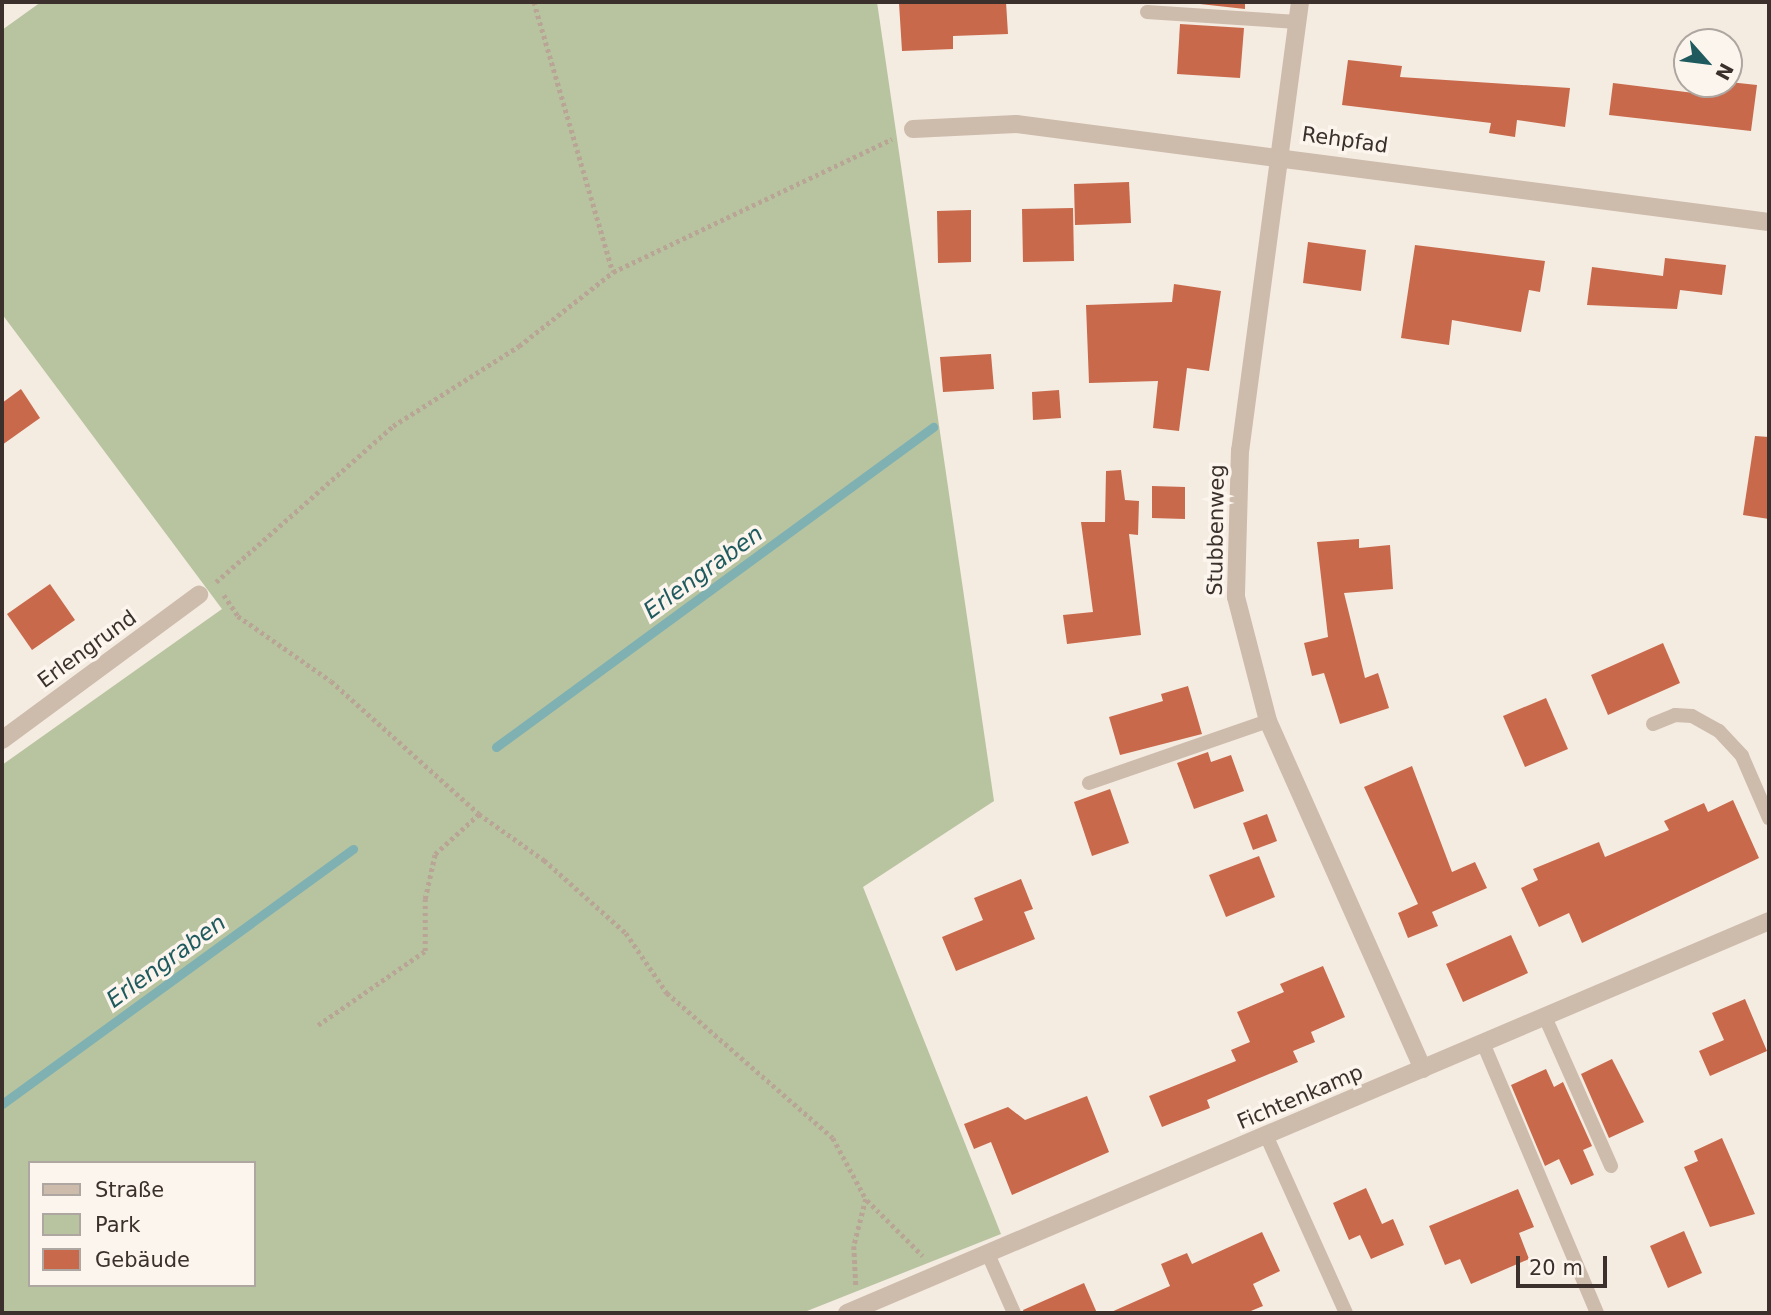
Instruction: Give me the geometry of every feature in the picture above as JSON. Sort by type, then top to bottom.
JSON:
[{"type":"street","name":"Stubbenweg","points":[[1300,2],[1240,450],[1236,597],[1268,721],[1423,1069]]},
{"type":"street","name":"Rehpfad","points":[[913,129],[1016,124],[1280,154],[1769,222]]},
{"type":"street","name":"Erlengrund","points":[[2,740],[199,596]]},
{"type":"street","name":"Fichtenkamp","points":[[852,1311],[1769,921]]},
{"type":"lane","points":[[1147,12],[1297,22]]},
{"type":"lane","points":[[1653,724],[1675,715],[1692,716],[1719,731],[1742,756],[1769,818]]},
{"type":"lane","points":[[1090,783],[1268,721]]},
{"type":"lane","points":[[1545,1017],[1611,1166]]},
{"type":"lane","points":[[1483,1043],[1597,1313]]},
{"type":"lane","points":[[1266,1136],[1346,1313]]},
{"type":"lane","points":[[988,1254],[1013,1313]]},
{"type":"path","points":[[534,2],[613,272]]},
{"type":"path","points":[[199,596],[393,426],[519,346],[613,272],[913,129]]},
{"type":"path","points":[[215,583],[238,616],[331,681],[479,814],[544,860],[626,933],[667,993],[833,1138],[866,1199],[941,1274]]},
{"type":"path","points":[[318,1025],[425,951],[425,899],[435,854],[479,814]]},
{"type":"path","points":[[852,1311],[854,1246],[866,1199]]},
{"type":"green space","points":[[41,2],[877,2],[994,801],[863,887],[1001,1234],[802,1313],[2,1313],[2,765],[222,609],[2,314],[2,30]]},
{"type":"building","points":[[1006,2],[1008,34],[953,36],[953,49],[902,51],[899,3]]},
{"type":"building","points":[[1182,2],[1245,2],[1245,9]]},
{"type":"building","points":[[1180,24],[1244,28],[1240,78],[1177,74]]},
{"type":"building","points":[[1348,60],[1402,66],[1400,77],[1570,88],[1565,127],[1517,120],[1515,137],[1489,133],[1491,123],[1342,105]]},
{"type":"building","points":[[1613,83],[1673,90],[1673,98],[1743,98],[1743,84],[1757,85],[1751,131],[1609,115]]},
{"type":"building","points":[[1129,182],[1131,223],[1075,225],[1074,184]]},
{"type":"building","points":[[1073,208],[1074,261],[1023,262],[1022,209]]},
{"type":"building","points":[[971,210],[971,262],[938,263],[937,211]]},
{"type":"building","points":[[1308,242],[1366,250],[1361,291],[1303,283]]},
{"type":"building","points":[[1415,245],[1545,261],[1540,292],[1529,290],[1521,332],[1452,320],[1449,345],[1401,338]]},
{"type":"building","points":[[1665,258],[1726,265],[1722,295],[1680,290],[1677,309],[1587,305],[1592,267],[1663,276]]},
{"type":"building","points":[[1174,284],[1221,291],[1209,371],[1187,368],[1179,431],[1153,428],[1158,381],[1089,383],[1086,305],[1172,302]]},
{"type":"building","points":[[991,354],[994,389],[943,392],[940,357]]},
{"type":"building","points":[[21,389],[40,418],[2,445],[2,403]]},
{"type":"building","points":[[1059,390],[1061,418],[1033,420],[1032,392]]},
{"type":"building","points":[[1755,436],[1769,437],[1769,519],[1743,515]]},
{"type":"building","points":[[1121,470],[1125,500],[1139,501],[1138,535],[1129,534],[1141,635],[1067,644],[1063,615],[1093,612],[1081,522],[1105,522],[1106,471]]},
{"type":"building","points":[[1152,486],[1185,487],[1185,519],[1152,518]]},
{"type":"building","points":[[1359,539],[1359,548],[1390,545],[1393,589],[1344,593],[1365,678],[1378,673],[1389,708],[1340,724],[1324,673],[1312,676],[1304,643],[1328,637],[1317,542]]},
{"type":"building","points":[[50,584],[75,620],[32,650],[7,614]]},
{"type":"building","points":[[1663,643],[1680,683],[1608,715],[1591,675]]},
{"type":"building","points":[[1188,686],[1202,734],[1120,755],[1109,717],[1163,701],[1161,694]]},
{"type":"building","points":[[1546,698],[1568,749],[1525,767],[1503,716]]},
{"type":"building","points":[[1208,752],[1211,762],[1231,755],[1244,791],[1194,809],[1177,763]]},
{"type":"building","points":[[1412,766],[1452,872],[1475,862],[1487,888],[1432,912],[1438,926],[1408,938],[1398,913],[1418,904],[1364,787]]},
{"type":"building","points":[[1110,789],[1129,843],[1092,856],[1074,802]]},
{"type":"building","points":[[1733,800],[1759,858],[1582,943],[1569,913],[1539,927],[1521,888],[1538,880],[1533,869],[1599,842],[1605,857],[1669,830],[1664,821],[1704,803],[1708,812]]},
{"type":"building","points":[[1267,814],[1277,841],[1253,850],[1243,823]]},
{"type":"building","points":[[1259,856],[1275,897],[1226,917],[1209,875]]},
{"type":"building","points":[[1021,879],[1033,909],[1024,912],[1035,939],[956,971],[942,937],[983,920],[974,898]]},
{"type":"building","points":[[1511,935],[1528,973],[1463,1002],[1446,964]]},
{"type":"building","points":[[1323,966],[1345,1017],[1311,1032],[1315,1042],[1293,1051],[1298,1062],[1207,1100],[1210,1108],[1162,1127],[1149,1096],[1236,1061],[1231,1050],[1250,1042],[1237,1012],[1284,992],[1280,984]]},
{"type":"building","points":[[1745,999],[1767,1051],[1710,1076],[1699,1051],[1724,1040],[1712,1013]]},
{"type":"building","points":[[1612,1059],[1644,1122],[1609,1138],[1581,1074]]},
{"type":"building","points":[[1546,1069],[1554,1087],[1563,1082],[1592,1146],[1583,1150],[1594,1175],[1571,1185],[1559,1159],[1545,1166],[1511,1085]]},
{"type":"building","points":[[1087,1096],[1109,1152],[1012,1195],[991,1142],[974,1149],[964,1124],[1008,1107],[1025,1120]]},
{"type":"building","points":[[1722,1138],[1755,1214],[1710,1227],[1684,1167],[1698,1161],[1694,1151]]},
{"type":"building","points":[[1366,1188],[1382,1224],[1393,1219],[1404,1245],[1371,1259],[1360,1235],[1349,1240],[1333,1203]]},
{"type":"building","points":[[1518,1189],[1534,1227],[1519,1233],[1529,1259],[1471,1284],[1460,1259],[1445,1265],[1429,1226]]},
{"type":"building","points":[[1684,1231],[1702,1273],[1668,1288],[1650,1246]]},
{"type":"building","points":[[1262,1232],[1280,1271],[1253,1284],[1263,1306],[1246,1313],[1109,1313],[1170,1286],[1161,1264],[1187,1253],[1192,1264]]},
{"type":"building","points":[[1084,1283],[1097,1313],[1024,1313],[1023,1310]]},
{"type":"waterway","name":"Erlengraben","points":[[496,747],[933,427]]},
{"type":"waterway","name":"Erlengraben","points":[[2,1104],[353,849]]}]
